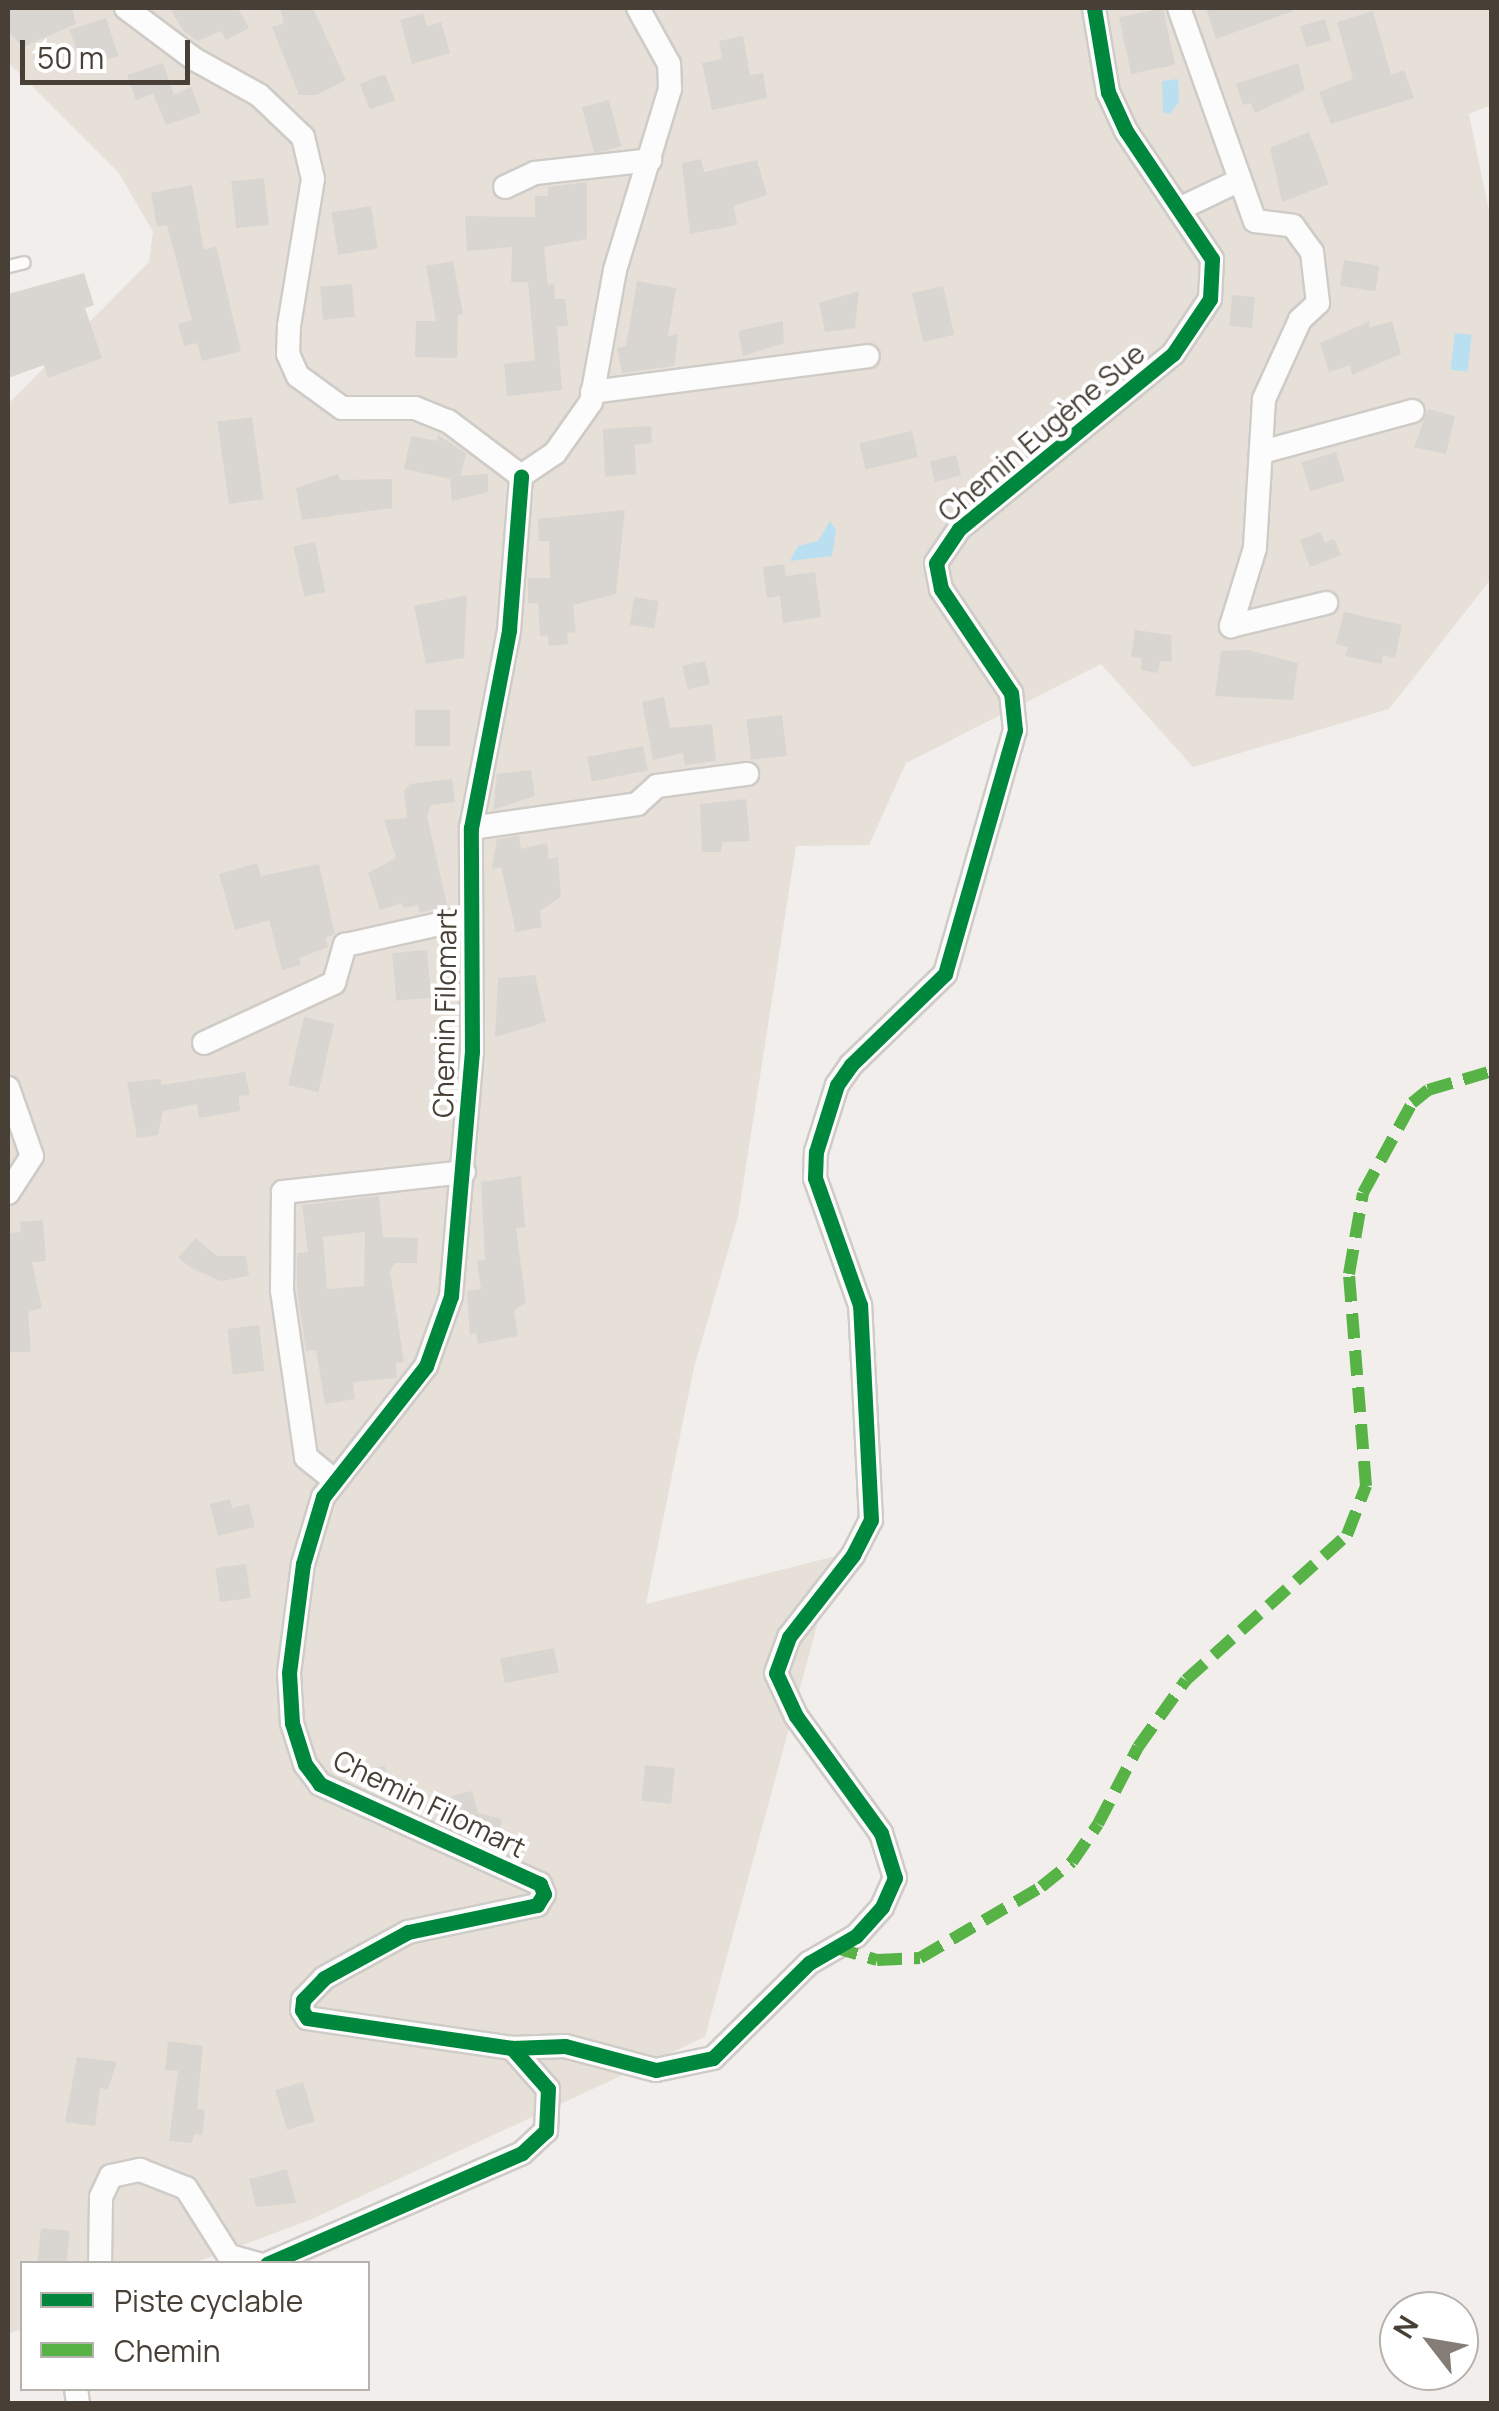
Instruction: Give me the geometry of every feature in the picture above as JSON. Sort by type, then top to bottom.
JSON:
[{"type":"street","points":[[126,8],[194,59],[259,96],[303,137],[312,179],[288,326],[288,354],[298,376],[342,408],[414,408],[448,421],[521,476],[565,442],[584,418],[614,270],[670,89],[668,64],[638,8]]},
{"type":"street","name":"Chemin Eugène Sue","points":[[512,2048],[564,2046],[656,2070],[713,2058],[809,1963],[856,1936],[890,1893],[892,1854],[796,1716],[776,1674],[789,1638],[853,1555],[871,1520],[860,1305],[822,1204],[816,1152],[837,1085],[852,1065],[945,974],[1015,730],[1011,693],[941,589],[936,563],[959,529],[1144,380],[1198,321],[1210,299],[1212,259],[1126,131],[1108,92],[1094,8]]},
{"type":"street","points":[[1179,8],[1255,221],[1294,226],[1312,252],[1318,303],[1300,320],[1264,399],[1255,548],[1231,626],[1326,603]]},
{"type":"street","points":[[505,187],[535,173],[650,160]]},
{"type":"street","points":[[1181,208],[1238,180]]},
{"type":"street","points":[[592,392],[868,356]]},
{"type":"street","points":[[1262,452],[1413,411]]},
{"type":"street","name":"Chemin Filomart","points":[[512,2048],[307,2018],[302,2010],[303,2000],[324,1978],[408,1932],[537,1904],[544,1894],[540,1884],[320,1784],[305,1764],[292,1724],[289,1673],[303,1564],[322,1496],[426,1366],[451,1296],[464,1172],[471,828],[509,630],[521,476]]},
{"type":"street","points":[[471,828],[637,804],[657,786],[747,774]]},
{"type":"street","name":"Chemin Filomart","points":[[204,1043],[334,983],[345,945],[470,917]]},
{"type":"street","points":[[8,1088],[32,1156],[8,1193]]},
{"type":"street","points":[[334,1480],[306,1456],[282,1291],[283,1192],[464,1172]]},
{"type":"street","points":[[270,2261],[522,2153],[546,2131],[548,2089],[512,2048]]},
{"type":"street","points":[[100,2261],[101,2197],[111,2176],[140,2170],[186,2188],[230,2256],[251,2261]]},
{"type":"lane","points":[[8,266],[24,262]]},
{"type":"shaded area","points":[[8,8],[1491,8],[1491,105],[1469,114],[1492,226],[1491,579],[1389,709],[1193,767],[1101,664],[906,763],[869,845],[796,846],[738,1217],[694,1367],[646,1604],[836,1556],[705,2037],[312,2219],[199,2261],[20,2261],[20,2330],[8,2334],[8,404],[149,262],[153,232],[119,173],[8,62]]},
{"type":"water","points":[[1178,79],[1179,102],[1170,114],[1163,112],[1162,81]]},
{"type":"water","points":[[1455,333],[1472,335],[1467,372],[1450,370]]},
{"type":"water","points":[[830,521],[836,530],[832,556],[790,561],[798,546],[818,541]]},
{"type":"building","points":[[8,8],[72,8],[76,24],[23,47],[8,32]]},
{"type":"building","points":[[170,8],[238,8],[249,28],[226,40],[221,31],[198,41],[184,32]]},
{"type":"building","points":[[280,8],[313,8],[346,80],[317,95],[299,95],[272,27],[284,23]]},
{"type":"building","points":[[1163,8],[1175,65],[1131,74],[1119,17]]},
{"type":"building","points":[[1206,8],[1293,8],[1293,11],[1216,39]]},
{"type":"building","points":[[1373,11],[1391,75],[1404,70],[1414,98],[1331,124],[1319,92],[1353,79],[1337,22]]},
{"type":"building","points":[[423,13],[427,26],[441,22],[450,53],[412,64],[400,20]]},
{"type":"building","points":[[106,18],[118,56],[82,68],[70,30]]},
{"type":"building","points":[[1325,19],[1331,40],[1306,47],[1300,26]]},
{"type":"building","points":[[743,36],[750,75],[763,73],[767,98],[712,110],[702,63],[722,59],[719,41]]},
{"type":"building","points":[[163,63],[174,95],[191,87],[201,113],[166,125],[153,94],[136,100],[127,75]]},
{"type":"building","points":[[1298,63],[1305,90],[1255,113],[1251,103],[1243,105],[1236,84]]},
{"type":"building","points":[[385,74],[395,100],[370,110],[360,84]]},
{"type":"building","points":[[609,100],[621,146],[594,154],[582,107]]},
{"type":"building","points":[[1309,132],[1329,184],[1282,202],[1270,148]]},
{"type":"building","points":[[701,159],[704,172],[757,160],[767,195],[734,206],[737,225],[690,234],[682,163]]},
{"type":"building","points":[[264,178],[269,225],[236,228],[231,181]]},
{"type":"building","points":[[587,182],[587,239],[544,247],[548,285],[554,284],[555,299],[565,299],[568,326],[557,327],[562,390],[507,396],[504,364],[535,360],[528,282],[511,282],[512,247],[467,251],[465,216],[535,217],[535,196],[548,196],[548,187]]},
{"type":"building","points":[[192,185],[204,250],[216,246],[241,351],[202,361],[197,343],[184,346],[178,324],[192,320],[167,225],[157,227],[151,193]]},
{"type":"building","points":[[371,206],[378,248],[338,255],[331,212]]},
{"type":"building","points":[[1344,260],[1380,266],[1375,291],[1340,286]]},
{"type":"building","points":[[453,261],[463,314],[458,315],[457,358],[415,357],[416,321],[436,321],[426,266]]},
{"type":"building","points":[[84,273],[94,305],[85,308],[102,358],[48,378],[44,365],[8,378],[8,294]]},
{"type":"building","points":[[637,281],[676,288],[668,336],[678,334],[674,366],[622,373],[617,348],[626,346]]},
{"type":"building","points":[[352,284],[355,317],[323,320],[320,287]]},
{"type":"building","points":[[943,286],[954,335],[923,342],[912,293]]},
{"type":"building","points":[[859,291],[855,328],[825,332],[819,303]]},
{"type":"building","points":[[1232,295],[1255,297],[1252,328],[1229,326]]},
{"type":"building","points":[[783,321],[784,343],[743,356],[738,331]]},
{"type":"building","points":[[1370,321],[1369,328],[1392,321],[1401,354],[1352,375],[1350,365],[1329,372],[1320,343]]},
{"type":"building","points":[[1428,409],[1455,416],[1446,454],[1414,447]]},
{"type":"building","points":[[252,417],[264,499],[229,504],[217,422]]},
{"type":"building","points":[[651,426],[652,443],[635,445],[636,474],[605,477],[603,429]]},
{"type":"building","points":[[912,431],[918,457],[865,469],[859,443]]},
{"type":"building","points":[[438,435],[466,453],[461,476],[488,474],[488,492],[452,501],[450,479],[404,469],[411,436],[437,441]]},
{"type":"building","points":[[1336,452],[1345,481],[1310,491],[1302,463]]},
{"type":"building","points":[[956,455],[961,475],[935,482],[930,462]]},
{"type":"building","points":[[338,474],[340,480],[392,479],[392,508],[302,520],[296,488]]},
{"type":"building","points":[[625,510],[616,594],[573,605],[576,632],[567,633],[568,644],[549,646],[548,635],[540,636],[538,603],[528,603],[528,578],[550,578],[549,541],[539,541],[538,519]]},
{"type":"building","points":[[1320,532],[1325,543],[1334,539],[1341,555],[1310,567],[1300,540]]},
{"type":"building","points":[[315,542],[326,592],[304,596],[293,547]]},
{"type":"building","points":[[784,564],[786,576],[815,572],[821,617],[783,623],[780,596],[767,598],[763,567]]},
{"type":"building","points":[[467,595],[464,658],[426,664],[414,606]]},
{"type":"building","points":[[634,597],[659,601],[654,629],[630,625]]},
{"type":"building","points":[[1344,612],[1402,625],[1395,658],[1383,655],[1381,664],[1345,656],[1348,647],[1336,644]]},
{"type":"building","points":[[1135,630],[1171,635],[1172,662],[1160,661],[1158,673],[1141,670],[1142,658],[1131,657]]},
{"type":"building","points":[[1248,650],[1298,663],[1293,700],[1215,696],[1221,651]]},
{"type":"building","points":[[705,661],[710,684],[687,689],[683,666]]},
{"type":"building","points":[[664,697],[670,728],[712,724],[716,761],[685,765],[683,753],[653,760],[642,702]]},
{"type":"building","points":[[415,710],[450,710],[450,746],[415,746]]},
{"type":"building","points":[[782,715],[787,756],[751,760],[746,719]]},
{"type":"building","points":[[643,746],[648,771],[592,781],[587,757]]},
{"type":"building","points":[[531,770],[535,796],[493,810],[497,774]]},
{"type":"building","points":[[452,779],[455,802],[431,805],[427,816],[447,905],[420,913],[418,905],[404,908],[402,903],[380,910],[368,873],[396,858],[384,820],[407,818],[404,791],[410,784]]},
{"type":"building","points":[[746,799],[750,841],[722,842],[721,852],[702,852],[700,804]]},
{"type":"building","points":[[519,836],[521,849],[547,843],[549,859],[558,857],[561,897],[540,911],[542,927],[516,932],[501,867],[492,869],[497,839]]},
{"type":"building","points":[[257,863],[261,876],[319,864],[335,934],[325,938],[328,947],[299,958],[301,965],[282,970],[269,920],[235,930],[219,874]]},
{"type":"building","points":[[427,950],[431,998],[396,1001],[392,953]]},
{"type":"building","points":[[535,975],[546,1022],[495,1037],[498,978]]},
{"type":"building","points":[[304,1017],[334,1024],[318,1092],[288,1085]]},
{"type":"building","points":[[245,1072],[250,1095],[239,1096],[240,1111],[199,1118],[197,1104],[163,1111],[158,1135],[137,1138],[127,1082],[161,1079],[161,1085]]},
{"type":"building","points":[[521,1176],[525,1227],[516,1228],[526,1303],[514,1310],[518,1336],[478,1344],[476,1333],[470,1335],[467,1291],[481,1289],[477,1261],[485,1259],[481,1182]]},
{"type":"building","points":[[379,1196],[383,1237],[418,1238],[417,1263],[395,1263],[390,1271],[404,1362],[396,1363],[397,1378],[353,1382],[355,1399],[325,1404],[316,1350],[306,1351],[297,1290],[297,1253],[308,1252],[302,1205]],"holes":[[[365,1232],[364,1286],[327,1289],[323,1237]]]},
{"type":"building","points":[[43,1220],[46,1261],[32,1262],[42,1308],[28,1312],[31,1352],[8,1352],[8,1233],[21,1232],[20,1222]]},
{"type":"building","points":[[195,1238],[217,1256],[246,1256],[249,1276],[221,1281],[193,1269],[178,1258]]},
{"type":"building","points":[[259,1325],[265,1371],[233,1375],[227,1329]]},
{"type":"building","points":[[230,1499],[232,1508],[249,1504],[255,1527],[218,1536],[210,1504]]},
{"type":"building","points":[[246,1564],[251,1598],[220,1602],[215,1568]]},
{"type":"building","points":[[554,1648],[559,1673],[505,1683],[500,1658]]},
{"type":"building","points":[[645,1765],[675,1768],[671,1804],[641,1801]]},
{"type":"building","points":[[385,1766],[388,1785],[361,1786],[358,1771]]},
{"type":"building","points":[[472,1791],[478,1813],[502,1819],[498,1837],[458,1828],[451,1796]]},
{"type":"building","points":[[168,2041],[203,2046],[197,2109],[205,2110],[202,2135],[194,2134],[192,2143],[169,2141],[178,2071],[165,2070]]},
{"type":"building","points":[[77,2057],[117,2062],[108,2089],[100,2088],[95,2126],[65,2122]]},
{"type":"building","points":[[303,2082],[315,2121],[287,2130],[275,2090]]},
{"type":"building","points":[[287,2169],[296,2203],[256,2207],[249,2179]]},
{"type":"building","points":[[41,2228],[70,2231],[67,2261],[39,2261]]},
{"type":"marked path","points":[[833,1947],[877,1960],[920,1958],[1041,1887],[1072,1862],[1098,1824],[1138,1747],[1186,1680],[1347,1535],[1366,1486],[1349,1274],[1363,1193],[1412,1103],[1428,1090],[1492,1071]]},
{"type":"cycle path","points":[[512,2048],[565,2046],[656,2070],[713,2058],[809,1963],[856,1936],[882,1907],[895,1878],[881,1833],[796,1716],[776,1673],[789,1637],[853,1555],[871,1520],[860,1305],[815,1178],[816,1152],[837,1085],[851,1065],[945,974],[1015,730],[1011,693],[941,589],[936,563],[959,529],[1173,354],[1210,299],[1212,259],[1126,131],[1108,92],[1094,8]]},
{"type":"cycle path","points":[[274,2261],[522,2153],[546,2131],[548,2089],[512,2048],[307,2018],[302,2010],[303,2000],[324,1978],[408,1932],[537,1905],[544,1894],[540,1884],[320,1784],[305,1764],[292,1723],[289,1673],[303,1564],[323,1497],[426,1366],[451,1296],[472,1052],[471,828],[509,630],[521,476]]}]
